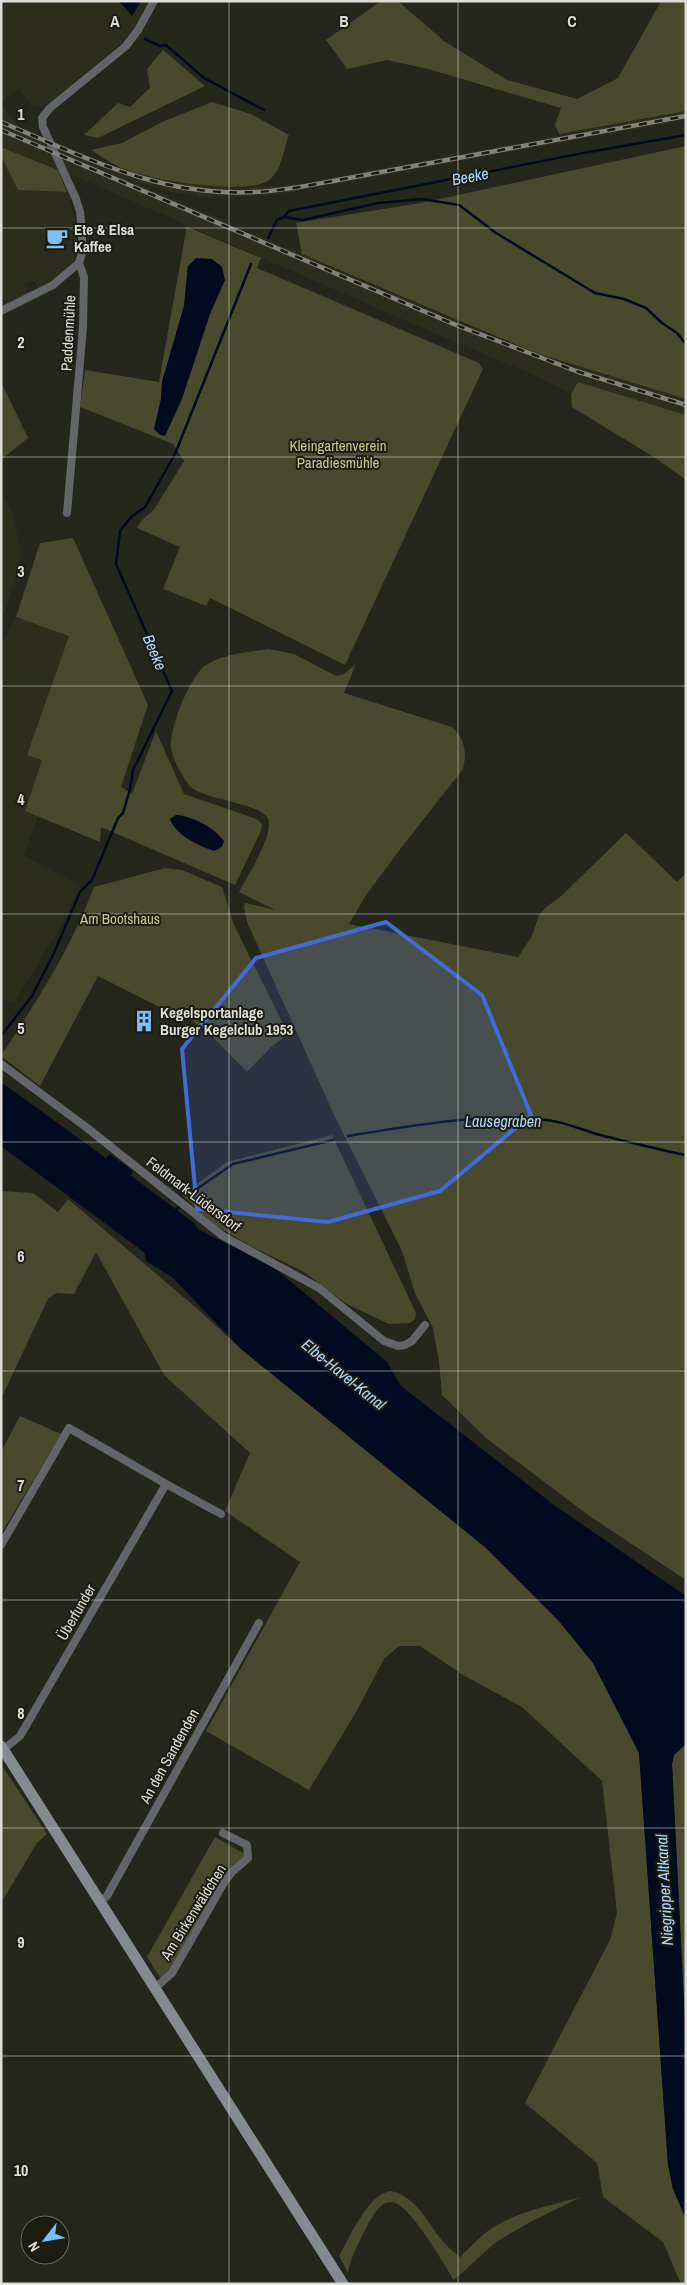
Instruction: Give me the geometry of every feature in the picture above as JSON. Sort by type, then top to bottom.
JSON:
[{"type":"main road","points":[[2,1747],[342,2284]]},
{"type":"street","name":"Paddenmühle","points":[[67,513],[83,327],[84,277],[78,264],[83,241],[80,212],[43,127],[42,118],[50,108],[126,46],[138,30],[154,1]]},
{"type":"street","points":[[1,311],[53,285],[78,264]]},
{"type":"street","name":"Feldmark-Lüdersdorf","points":[[1,1064],[86,1127],[223,1236],[319,1288],[384,1341],[398,1346],[405,1345],[412,1341],[425,1326]]},
{"type":"street","points":[[1,1545],[69,1428],[220,1514]]},
{"type":"street","name":"Überfunder","points":[[2,1747],[20,1736],[166,1484]]},
{"type":"street","name":"An den Sandenden","points":[[100,1901],[107,1896],[260,1623]]},
{"type":"street","name":"Am Birkenwäldchen","points":[[155,1988],[172,1973],[225,1881],[248,1858],[247,1845],[223,1833]]},
{"type":"highlighted area","points":[[386,922],[482,995],[531,1115],[440,1191],[328,1222],[197,1209],[182,1049],[256,958]]},
{"type":"shaded area","points":[[1,1],[149,1],[133,29],[121,44],[50,102],[37,108],[32,107],[19,89],[1,102]]},
{"type":"shaded area","points":[[1,103],[17,125],[120,170],[208,187],[228,188],[289,186],[686,111],[686,120],[292,192],[256,196],[200,197],[161,190],[123,177],[502,340],[601,374],[686,399],[686,415],[578,382],[571,394],[527,372],[79,178],[1,147]]},
{"type":"shaded area","points":[[1,156],[18,190],[67,192],[76,220],[77,234],[76,258],[63,273],[39,288],[32,280],[24,283],[26,294],[7,303],[1,297]]},
{"type":"shaded area","points":[[1,492],[12,511],[21,551],[14,584],[1,622]]},
{"type":"shaded area","points":[[16,617],[69,636],[28,755],[42,760],[25,811],[38,816],[24,856],[80,885],[66,917],[14,1003],[1,999],[1,643]]},
{"type":"green space","points":[[381,1],[398,1],[444,41],[507,80],[577,99],[618,78],[661,1],[686,1],[686,111],[559,134],[555,125],[561,108],[428,69],[387,60],[347,69],[326,40]]},
{"type":"green space","points":[[163,50],[205,86],[98,138],[84,135],[118,103],[130,107],[150,88],[147,69]]},
{"type":"green space","points":[[212,102],[251,114],[289,135],[279,166],[269,180],[257,185],[240,187],[219,187],[173,181],[121,168],[91,150],[122,143],[162,122]]},
{"type":"green space","points":[[686,146],[686,399],[536,353],[302,254],[296,223],[421,203]]},
{"type":"green space","points":[[1,147],[58,170],[67,192],[18,190],[1,156]]},
{"type":"green space","name":"Kleingartenverein Paradiesmühle","points":[[185,226],[261,258],[257,268],[479,363],[483,369],[345,665],[210,598],[206,606],[163,589],[180,547],[137,528],[141,521],[155,508],[184,461],[173,444],[80,407],[85,370],[159,382],[186,231]],"holes":[[[188,266],[225,280],[154,429],[161,399],[162,382],[184,306]]]},
{"type":"green space","points":[[1,382],[28,438],[1,460]]},
{"type":"green space","points":[[578,382],[686,415],[686,480],[657,459],[572,407],[571,394]]},
{"type":"green space","points":[[73,538],[148,705],[121,787],[132,794],[156,731],[184,794],[257,819],[262,824],[261,831],[235,885],[101,827],[100,842],[25,811],[42,760],[27,755],[69,636],[16,617],[40,543]]},
{"type":"green space","points":[[269,649],[294,654],[336,676],[344,674],[356,664],[344,693],[452,727],[460,736],[464,746],[463,769],[366,895],[349,924],[518,957],[532,936],[539,915],[545,908],[560,897],[626,833],[677,882],[686,873],[686,1580],[588,1515],[486,1438],[442,1395],[439,1361],[433,1328],[415,1293],[402,1251],[335,1117],[247,922],[245,903],[275,910],[239,892],[254,866],[268,834],[268,819],[263,813],[255,809],[206,795],[196,790],[189,785],[172,753],[171,739],[177,716],[187,691],[200,671],[206,665],[220,658]]},
{"type":"green space","name":"Am Bootshaus","points":[[165,868],[182,870],[222,887],[234,925],[288,1034],[271,1047],[247,1072],[211,1035],[185,1016],[183,1019],[98,976],[40,1086],[1,1056],[64,953],[94,887]]},
{"type":"green space","points":[[332,1135],[416,1313],[415,1319],[410,1323],[389,1324],[345,1303],[304,1272],[249,1245],[215,1225],[182,1195],[227,1162]]},
{"type":"green space","points":[[1,1191],[33,1193],[58,1212],[68,1199],[201,1312],[241,1349],[486,1548],[558,1620],[593,1663],[639,1753],[668,2164],[673,2189],[686,2219],[686,2284],[681,2284],[663,2242],[603,2197],[597,2163],[525,2103],[610,1940],[617,1913],[602,1781],[522,1707],[463,1675],[420,1646],[399,1646],[384,1659],[356,1712],[309,1790],[206,1731],[300,1562],[225,1511],[250,1453],[164,1375],[96,1252],[74,1294],[56,1293],[48,1299],[1,1399]]},
{"type":"green space","points":[[20,1416],[61,1434],[1,1534],[1,1452]]},
{"type":"green space","points":[[686,1744],[686,2042],[672,1764],[674,1755]]},
{"type":"green space","points":[[1,1764],[47,1834],[37,1843],[1,1903]]},
{"type":"green space","points":[[215,1837],[245,1854],[244,1858],[172,1968],[161,1979],[147,1957]]},
{"type":"green space","points":[[391,2191],[407,2198],[413,2203],[442,2241],[460,2257],[488,2231],[509,2219],[539,2208],[581,2197],[530,2222],[496,2242],[454,2280],[426,2236],[408,2213],[393,2202],[388,2202],[378,2209],[368,2224],[349,2266],[348,2273],[339,2256],[360,2218],[375,2199],[383,2193]]},
{"type":"water","points":[[119,1],[141,1],[132,16]]},
{"type":"water","points":[[196,258],[212,259],[222,267],[225,280],[210,314],[182,399],[165,436],[160,435],[154,429],[161,399],[162,382],[184,306],[188,266]]},
{"type":"water","points":[[176,815],[202,823],[215,831],[224,841],[222,847],[214,851],[182,835],[170,819]]},
{"type":"water","points":[[1,1082],[106,1158],[110,1154],[133,1171],[130,1175],[194,1223],[199,1230],[271,1265],[387,1362],[401,1386],[554,1505],[686,1596],[686,1744],[674,1755],[672,1764],[686,2042],[686,2219],[673,2189],[668,2165],[639,1753],[593,1663],[558,1620],[486,1548],[241,1349],[172,1277],[146,1261],[145,1253],[1,1146]]},
{"type":"waterway","points":[[145,39],[160,46],[166,45],[204,78],[264,110]]},
{"type":"waterway","name":"Beeke","points":[[268,238],[277,220],[284,217],[289,211],[583,153],[686,135]]},
{"type":"waterway","points":[[284,217],[303,220],[378,203],[422,199],[459,205],[496,233],[595,293],[624,299],[646,308],[662,323],[677,333],[686,344]]},
{"type":"waterway","name":"Beeke","points":[[1,1036],[32,996],[54,953],[80,892],[92,880],[118,818],[123,813],[133,770],[172,691],[116,564],[120,531],[131,517],[145,507],[175,454],[251,264]]},
{"type":"waterway","name":"Lausegraben","points":[[348,1136],[466,1120],[490,1118],[538,1119],[562,1123],[600,1135],[686,1155]]},
{"type":"waterway","name":"Lausegraben","points":[[188,1195],[233,1164],[333,1140]]},
{"type":"waterway","name":"Lausegraben","points":[[174,1213],[179,1206]]},
{"type":"railway","points":[[1,122],[94,161],[156,182],[220,192],[255,192],[307,186],[686,116]]},
{"type":"railway","points":[[1,130],[456,325],[576,371],[686,405]]},
{"type":"place","name":"Ete & Elsa Kaffee","points":[[57,238]]},
{"type":"place","name":"Kegelsportanlage Burger Kegelclub 1953","points":[[144,1021]]},
{"type":"water label","name":"Elbe-Havel-Kanal","points":[[344,1374]]},
{"type":"water label","name":"Niegripper Altkanal","points":[[664,1890]]}]
